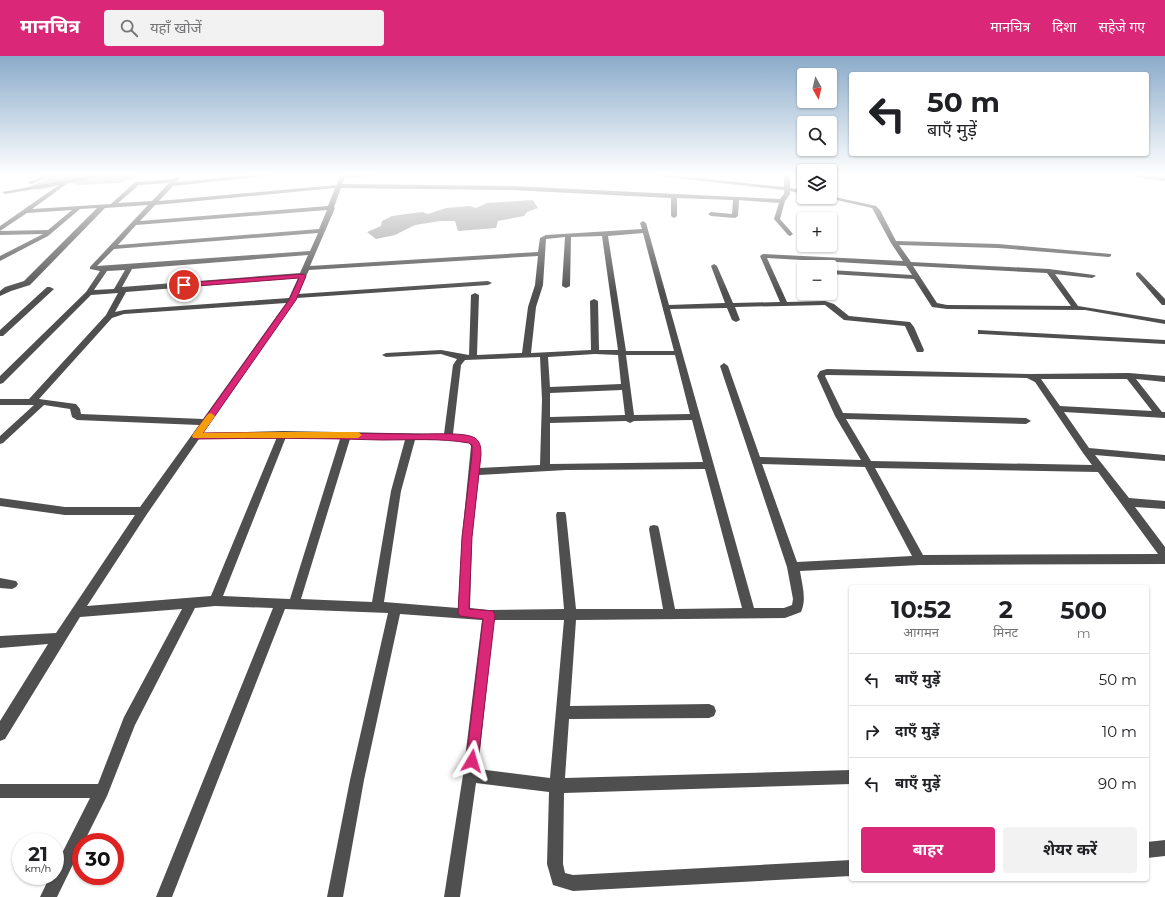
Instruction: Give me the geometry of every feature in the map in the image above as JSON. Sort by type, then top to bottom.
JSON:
[{"type":"street","points":[[1,227],[21,214]]},
{"type":"street","points":[[0,259],[50,232],[71,214]]},
{"type":"street","points":[[0,294],[8,289],[27,283],[95,214]]},
{"type":"street","points":[[143,214],[92,268],[105,269],[312,253]]},
{"type":"street","points":[[135,223],[250,214]]},
{"type":"street","points":[[0,734],[58,638],[143,511],[293,298],[329,214]]},
{"type":"street","points":[[714,214],[735,216],[735,214]]},
{"type":"street","points":[[778,214],[777,219],[790,234]]},
{"type":"street","points":[[879,214],[894,243],[932,302],[941,306],[1097,309],[1165,322]]},
{"type":"street","points":[[526,356],[532,307],[540,285],[542,240],[544,236],[606,234],[644,227],[749,613]]},
{"type":"street","points":[[112,246],[322,231]]},
{"type":"street","points":[[0,233],[50,232]]},
{"type":"street","points":[[606,234],[630,420]]},
{"type":"street","points":[[566,286],[568,235]]},
{"type":"street","points":[[894,243],[998,246],[1109,255]]},
{"type":"street","points":[[0,253],[11,253]]},
{"type":"street","points":[[89,293],[305,272],[542,254]]},
{"type":"street","points":[[784,304],[763,256],[1049,271],[1092,276]]},
{"type":"street","points":[[714,266],[736,320]]},
{"type":"street","points":[[31,402],[109,316],[130,267]]},
{"type":"street","points":[[0,381],[89,293],[105,269]]},
{"type":"street","points":[[1049,271],[1076,308]]},
{"type":"street","points":[[837,272],[916,277]]},
{"type":"street","points":[[1138,274],[1165,303]]},
{"type":"street","points":[[109,316],[124,312],[488,283]]},
{"type":"street","points":[[0,334],[50,289]]},
{"type":"street","points":[[469,358],[474,295]]},
{"type":"street","points":[[594,301],[595,352]]},
{"type":"street","points":[[665,307],[729,304],[830,304],[838,313],[849,318],[907,324],[910,327],[920,350]]},
{"type":"street","points":[[981,332],[1165,342]]},
{"type":"street","points":[[386,355],[441,352],[469,358]]},
{"type":"street","points":[[448,436],[457,365],[460,359],[595,352],[679,353]]},
{"type":"street","points":[[544,354],[546,390],[545,468]]},
{"type":"street","points":[[76,612],[215,601],[395,608],[489,615],[785,613],[797,608],[799,599],[793,567],[724,366]]},
{"type":"street","points":[[920,560],[840,416],[821,376],[822,373],[1129,376],[1165,379]]},
{"type":"street","points":[[1029,376],[1038,380],[1086,451],[1165,555]]},
{"type":"street","points":[[1129,376],[1162,415]]},
{"type":"street","points":[[546,390],[626,388]]},
{"type":"street","points":[[0,402],[42,402],[73,406],[76,409],[77,417],[207,422]]},
{"type":"street","points":[[0,441],[42,402]]},
{"type":"street","points":[[1057,409],[1162,415]]},
{"type":"street","points":[[840,416],[1026,421]]},
{"type":"street","points":[[546,420],[630,420],[696,417]]},
{"type":"street","points":[[196,436],[283,434],[411,437],[448,436],[472,440],[476,445],[467,537],[464,613]]},
{"type":"street","points":[[215,601],[283,434]]},
{"type":"street","points":[[294,604],[346,435]]},
{"type":"street","points":[[377,608],[396,491],[411,437]]},
{"type":"street","points":[[1086,451],[1165,458]]},
{"type":"street","points":[[757,460],[1101,469]]},
{"type":"street","points":[[474,472],[545,468],[709,465]]},
{"type":"street","points":[[1126,502],[1165,505]]},
{"type":"street","points":[[1,503],[65,512],[143,511]]},
{"type":"street","points":[[561,515],[570,614],[557,786],[555,864],[559,879],[573,883],[849,868]]},
{"type":"street","points":[[654,529],[670,614]]},
{"type":"street","points":[[793,567],[920,560],[1165,559]]},
{"type":"street","points":[[0,583],[12,584]]},
{"type":"street","points":[[48,897],[102,791],[129,722],[191,603]]},
{"type":"street","points":[[164,897],[281,603]]},
{"type":"street","points":[[335,897],[358,780],[395,608]]},
{"type":"street","points":[[452,897],[470,775],[489,615]]},
{"type":"street","points":[[0,642],[58,638]]},
{"type":"street","points":[[563,713],[708,711]]},
{"type":"street","points":[[470,775],[557,786],[849,777]]},
{"type":"street","points":[[0,791],[102,791]]},
{"type":"street","points":[[1149,850],[1165,848]]},
{"type":"shaded area","points":[[405,214],[525,214],[524,216],[498,221],[496,228],[458,231],[455,221],[440,221],[415,225],[395,235],[376,239],[367,232],[381,226],[382,221],[392,216]]},
{"type":"slow traffic","points":[[211,416],[196,436],[283,434],[358,435]]},
{"type":"route","points":[[184,285],[303,276],[292,300],[196,436],[283,434],[411,437],[448,436],[472,440],[476,445],[467,537],[464,613],[489,615],[472,761]]}]
